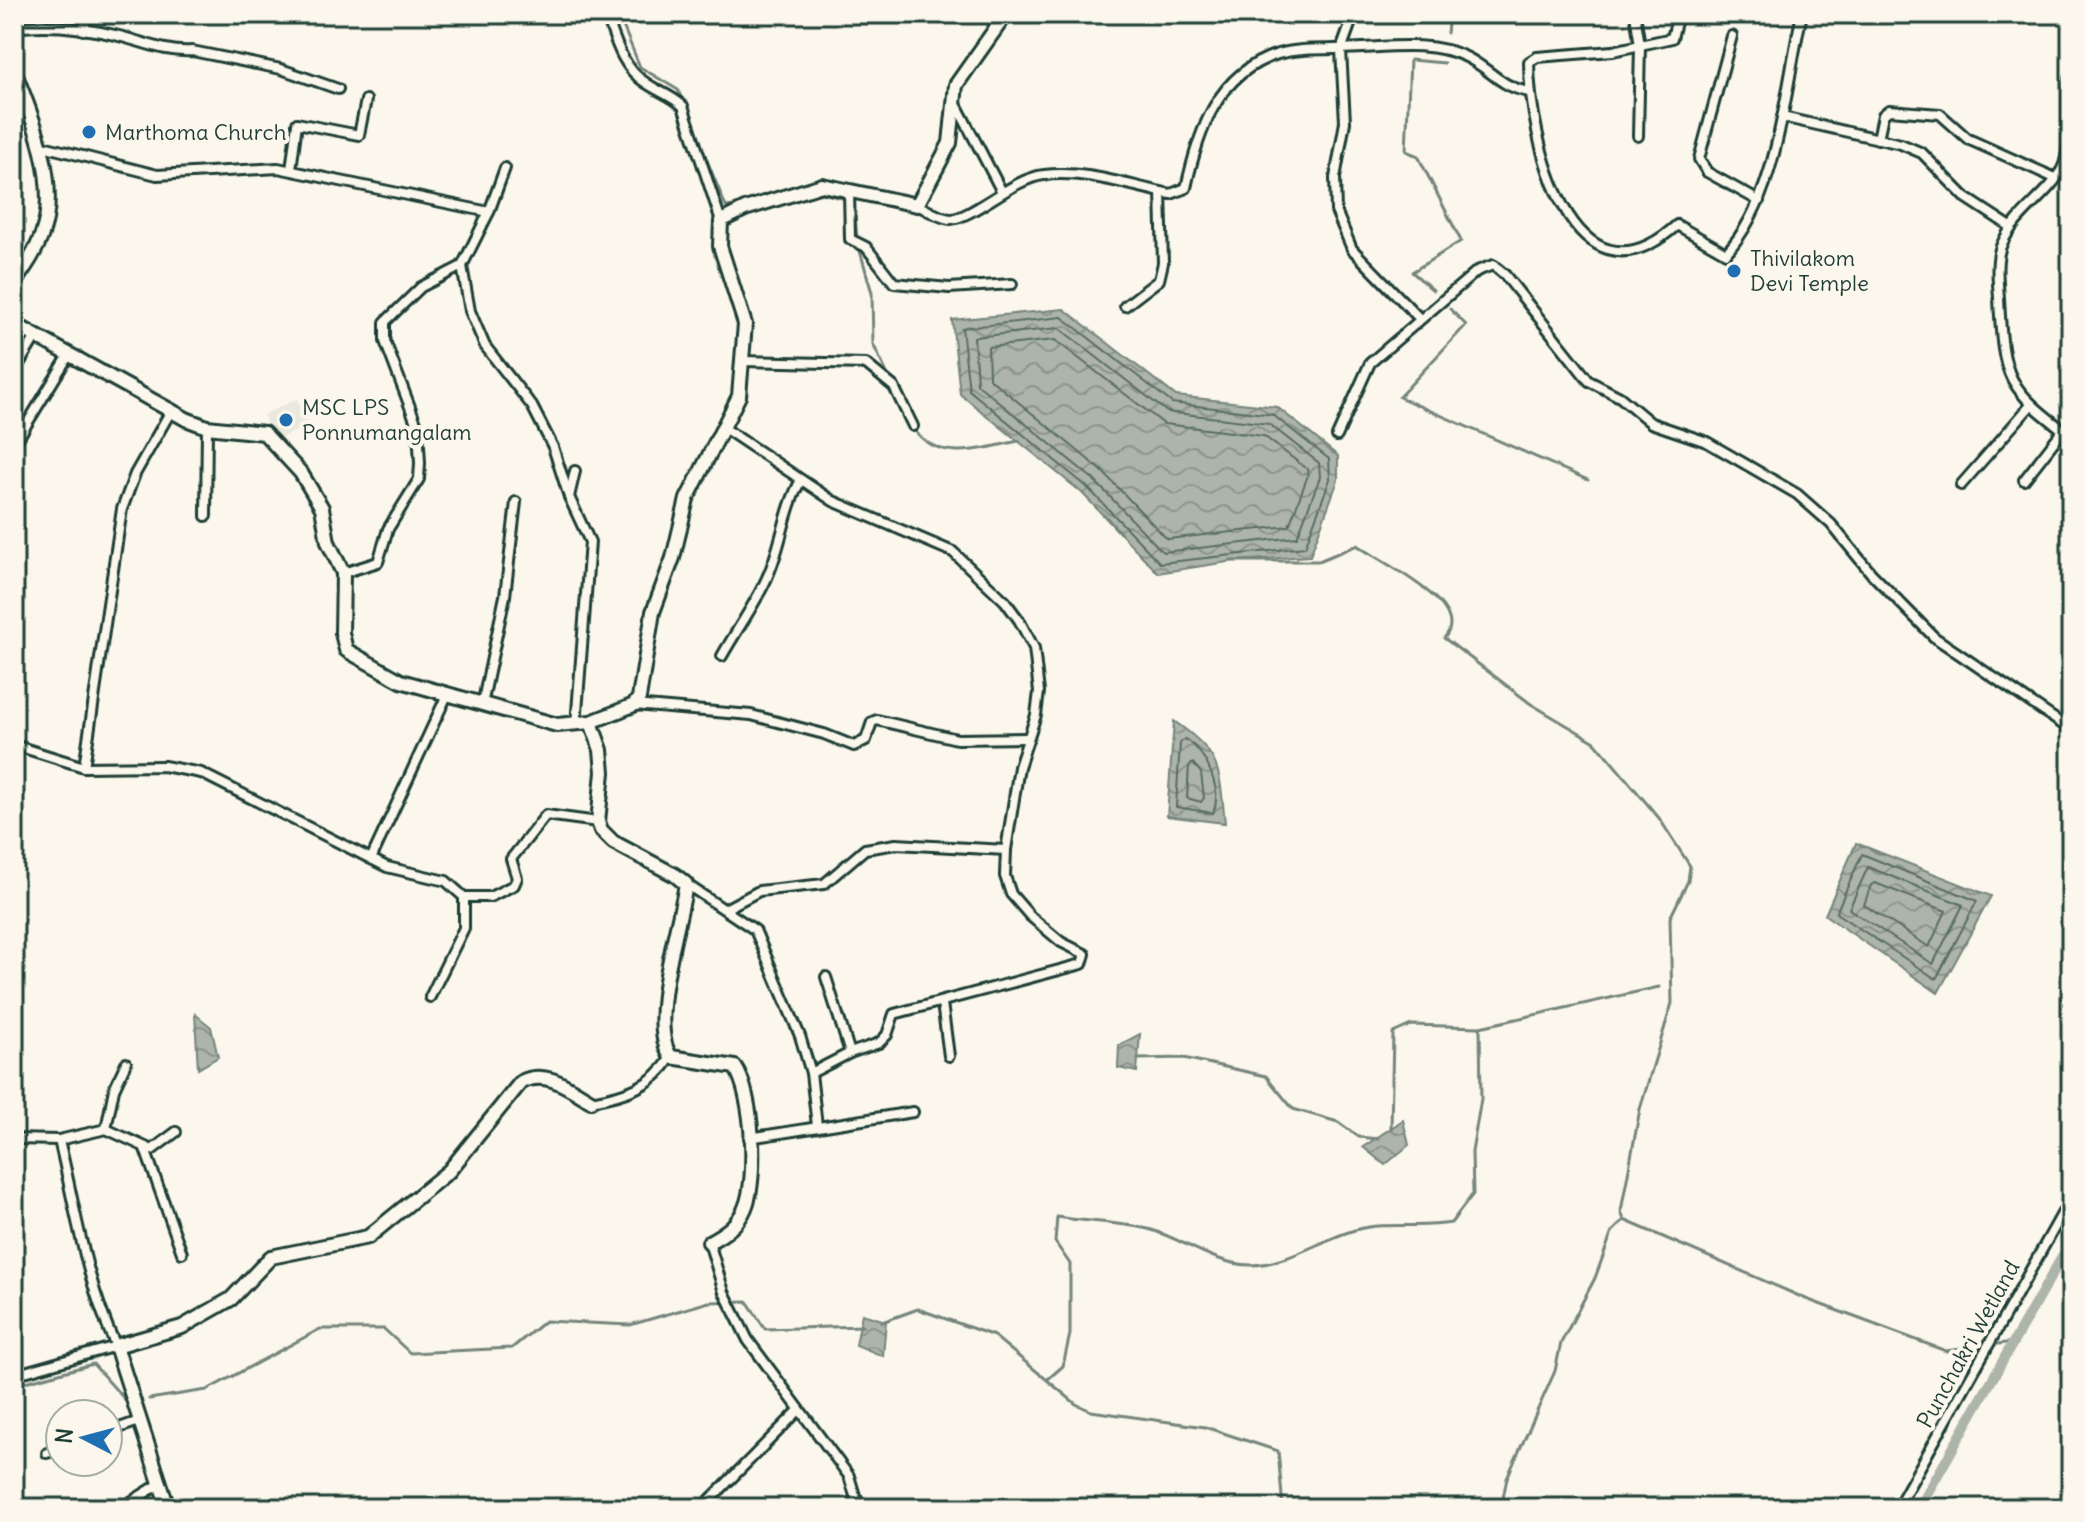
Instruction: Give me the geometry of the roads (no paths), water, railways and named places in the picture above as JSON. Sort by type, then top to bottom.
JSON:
[{"type":"street","points":[[83,30],[89,14]]},
{"type":"street","points":[[606,14],[624,61],[636,75],[670,94],[683,106],[721,221],[720,246],[745,324],[739,396],[687,499],[673,558],[653,612],[644,680],[634,705]]},
{"type":"street","points":[[917,205],[950,143],[956,85],[1006,14]]},
{"type":"street","points":[[1354,14],[1341,50],[1345,122],[1335,178],[1336,211],[1352,249],[1420,319]]},
{"type":"street","points":[[1635,14],[1640,45],[1638,136]]},
{"type":"street","points":[[1678,14],[1672,38],[1613,51],[1532,58],[1529,92],[1546,172],[1557,197],[1571,220],[1604,248],[1619,253],[1652,244],[1677,225],[1726,253],[1740,238],[1759,201],[1782,117],[1802,14]]},
{"type":"street","points":[[14,28],[29,26],[83,30],[177,52],[192,51],[281,69],[338,89]]},
{"type":"street","points":[[1732,36],[1699,159],[1707,172],[1759,201]]},
{"type":"street","points":[[721,221],[745,209],[822,185],[917,205],[949,219],[967,215],[1002,192],[1041,175],[1086,174],[1161,192],[1180,193],[1186,188],[1205,121],[1221,91],[1253,66],[1279,54],[1415,45],[1466,57],[1507,88],[1529,92]]},
{"type":"street","points":[[14,71],[39,145],[48,202],[43,232],[34,254],[14,283]]},
{"type":"street","points":[[2024,480],[2067,433],[2031,405],[2007,376],[2002,350],[2000,246],[2011,227],[2067,166],[2071,76]]},
{"type":"street","points":[[291,170],[297,123],[359,135],[366,100]]},
{"type":"street","points":[[955,102],[1002,192]]},
{"type":"street","points":[[1878,139],[1883,115],[1889,110],[1940,114],[1968,139],[2055,178]]},
{"type":"street","points":[[1782,117],[1878,139],[1922,153],[1965,197],[2011,227]]},
{"type":"street","points":[[39,145],[157,175],[184,176],[262,167],[291,170],[489,212]]},
{"type":"street","points":[[343,573],[378,562],[388,529],[419,479],[418,428],[385,341],[385,322],[421,287],[462,266],[489,212],[505,168]]},
{"type":"street","points":[[849,191],[850,239],[866,247],[894,283],[949,288],[1012,284]]},
{"type":"street","points":[[1125,306],[1159,280],[1163,263],[1161,192]]},
{"type":"street","points":[[462,266],[470,311],[485,346],[532,406],[553,447],[569,497],[590,542],[576,726]]},
{"type":"street","points":[[1337,436],[1370,363],[1477,271],[1487,266],[1496,267],[1589,381],[1620,397],[1651,423],[1707,442],[1805,500],[1934,637],[2071,730]]},
{"type":"street","points":[[14,324],[35,338],[207,427],[264,433],[301,473],[322,508],[328,542],[343,573],[342,633],[346,650],[390,677],[557,725],[576,726],[634,705],[751,715],[824,734],[854,746],[866,740],[872,722],[877,720],[957,739],[1028,738]]},
{"type":"street","points":[[14,372],[35,338]]},
{"type":"street","points":[[14,445],[69,355]]},
{"type":"street","points":[[742,361],[866,364],[894,387],[913,426]]},
{"type":"street","points":[[1961,485],[2031,405]]},
{"type":"street","points":[[84,767],[122,509],[135,474],[172,409]]},
{"type":"street","points":[[206,516],[207,427]]},
{"type":"street","points":[[724,428],[833,501],[953,552],[1005,601],[1034,648],[1039,671],[1036,715],[1028,738],[1006,850],[1005,876],[1011,894],[1040,925],[1085,954],[1082,964],[1038,973],[942,1003],[894,1014],[884,1040],[811,1073]]},
{"type":"street","points":[[569,497],[575,471]]},
{"type":"street","points":[[722,656],[767,579],[783,532],[785,514],[801,480]]},
{"type":"street","points":[[482,705],[505,596],[516,502]]},
{"type":"street","points":[[371,859],[447,695]]},
{"type":"street","points":[[591,722],[601,750],[603,772],[598,822],[613,842],[675,875],[755,930],[811,1073],[817,1126]]},
{"type":"street","points":[[14,745],[26,746],[84,767],[164,766],[201,773],[387,867],[434,875],[464,897],[490,897],[514,885],[517,878],[511,859],[546,815],[598,822]]},
{"type":"street","points":[[727,908],[759,891],[824,884],[865,849],[882,845],[1006,850]]},
{"type":"street","points":[[686,884],[662,1026],[664,1048],[671,1057],[735,1067],[742,1077],[752,1174],[745,1210],[735,1225],[709,1242],[726,1296],[748,1340],[849,1476],[856,1499],[869,1508]]},
{"type":"street","points":[[430,997],[464,928],[464,897]]},
{"type":"street","points":[[826,977],[850,1053]]},
{"type":"street","points":[[942,1003],[949,1056]]},
{"type":"street","points":[[14,1375],[182,1327],[231,1299],[271,1257],[368,1237],[449,1171],[521,1082],[531,1077],[545,1077],[591,1101],[636,1089],[654,1079],[671,1057]]},
{"type":"street","points":[[106,1129],[114,1089],[126,1063]]},
{"type":"street","points":[[749,1138],[913,1112]]},
{"type":"street","points":[[14,1139],[59,1140],[106,1129],[145,1149],[161,1145],[176,1132]]},
{"type":"street","points":[[59,1140],[77,1232],[95,1295],[116,1346],[158,1485],[168,1508]]},
{"type":"street","points":[[145,1149],[182,1253]]},
{"type":"street","name":"Punchakri Wetland","points":[[1897,1508],[2071,1198]]},
{"type":"street","points":[[702,1508],[799,1410]]},
{"type":"street","points":[[124,1426],[139,1421]]},
{"type":"street","points":[[121,1508],[158,1485]]},
{"type":"water","points":[[1064,309],[1176,396],[1277,407],[1338,456],[1338,480],[1310,556],[1234,561],[1158,573],[1081,492],[960,394],[952,320]]},
{"type":"water","points":[[1174,721],[1210,753],[1219,775],[1225,823],[1167,816]]},
{"type":"water","points":[[1856,843],[1991,896],[1938,993],[1825,915]]},
{"type":"water","points":[[195,1014],[211,1027],[218,1057],[198,1069]]},
{"type":"water","points":[[1140,1034],[1137,1072],[1118,1068],[1119,1045]]},
{"type":"water","points":[[1403,1120],[1409,1145],[1385,1165],[1363,1147]]},
{"type":"water","points":[[862,1314],[886,1321],[883,1356],[856,1345]]},
{"type":"waterway","points":[[618,14],[640,67],[678,90],[683,102]]},
{"type":"waterway","points":[[1447,33],[1449,14]]},
{"type":"waterway","points":[[1433,290],[1412,272],[1461,241],[1418,156],[1406,151],[1410,60],[1444,63]]},
{"type":"waterway","points":[[695,131],[726,207],[741,205]]},
{"type":"waterway","points":[[810,195],[822,193],[854,201],[857,240]]},
{"type":"waterway","points":[[859,247],[872,293],[873,344],[891,382]]},
{"type":"waterway","points":[[1450,309],[1466,325],[1399,397],[1588,480]]},
{"type":"waterway","points":[[913,428],[935,447],[948,450],[976,450],[1019,441]]},
{"type":"waterway","points":[[1104,515],[1120,533]]},
{"type":"waterway","points":[[1230,561],[1319,561],[1357,545],[1401,572],[1435,598],[1446,612],[1450,625],[1444,638],[1531,704],[1595,742],[1659,818],[1690,866],[1688,881],[1670,918],[1672,1003],[1640,1109],[1621,1211],[1624,1220],[1806,1299],[1946,1351],[2013,1342]]},
{"type":"waterway","points":[[1048,1379],[1063,1366],[1070,1334],[1070,1264],[1055,1242],[1057,1217],[1148,1229],[1224,1261],[1251,1265],[1277,1261],[1367,1227],[1451,1223],[1473,1194],[1472,1152],[1481,1099],[1480,1027],[1659,987]]},
{"type":"waterway","points":[[1391,1129],[1393,1033],[1411,1025],[1479,1027]]},
{"type":"waterway","points":[[1138,1059],[1184,1058],[1266,1076],[1293,1109],[1338,1122],[1359,1137],[1378,1139]]},
{"type":"waterway","points":[[1501,1508],[1507,1478],[1555,1371],[1561,1343],[1595,1278],[1612,1232],[1624,1220]]},
{"type":"waterway","points":[[1919,1508],[2071,1241]]},
{"type":"waterway","points":[[149,1399],[207,1390],[320,1329],[384,1329],[410,1353],[512,1348],[545,1321],[630,1325],[709,1302],[747,1301],[765,1329],[863,1326]]},
{"type":"waterway","points":[[882,1322],[918,1309],[994,1336],[1076,1404],[1091,1411],[1205,1427],[1278,1451],[1283,1508]]},
{"type":"waterway","points":[[14,1385],[93,1364],[127,1402]]},
{"type":"place","name":"Marthoma Church","points":[[89,132]]},
{"type":"place","name":"Thivilakom Devi Temple","points":[[1734,271]]},
{"type":"place","name":"MSC LPS Ponnumangalam","points":[[286,420]]}]
